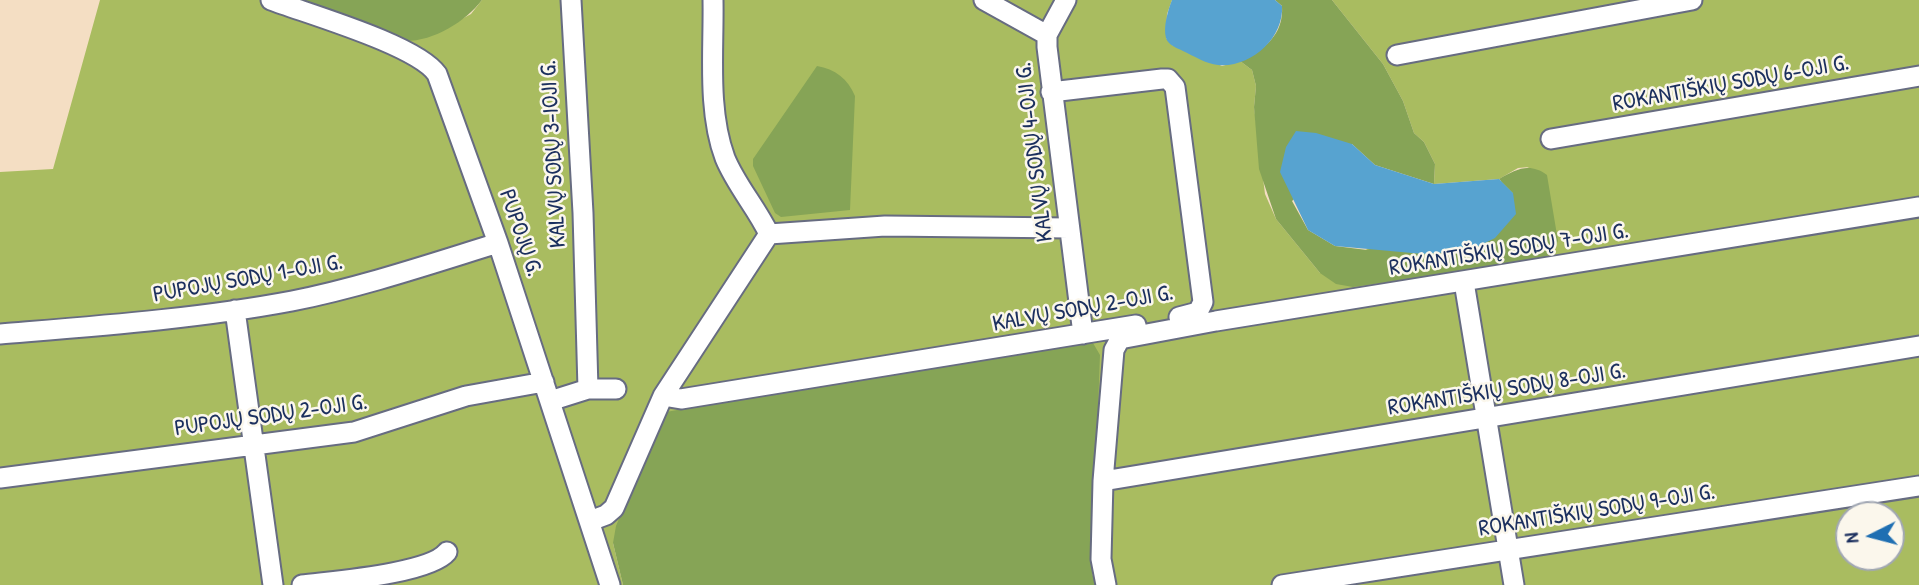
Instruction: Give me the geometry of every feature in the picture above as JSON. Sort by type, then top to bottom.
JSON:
[{"type":"street","name":"PUPOJŲ G.","points":[[271,0],[407,52],[429,63],[437,74],[498,243],[610,585]]},
{"type":"street","name":"KALVŲ SODŲ 3-IOJI G.","points":[[571,0],[583,213],[588,389]]},
{"type":"street","points":[[713,0],[715,103],[721,145],[732,174],[769,234]]},
{"type":"street","name":"KALVŲ SODŲ 4-OJI G.","points":[[984,0],[1047,35],[1051,92],[1083,334]]},
{"type":"street","points":[[1047,35],[1066,0]]},
{"type":"street","points":[[1397,55],[1692,0]]},
{"type":"street","name":"ROKANTIŠKIŲ SODŲ 6-OJI G.","points":[[1551,139],[1919,76]]},
{"type":"street","name":"KALVŲ SODŲ 2-OJI G.","points":[[663,396],[681,399],[1194,315],[1203,306],[1175,87],[1168,79],[1051,92]]},
{"type":"street","name":"ROKANTIŠKIŲ SODŲ 7-OJI G.","points":[[1103,481],[1114,350],[1120,339],[1919,207]]},
{"type":"street","points":[[769,234],[885,226],[1069,228]]},
{"type":"street","points":[[590,521],[606,516],[614,508],[663,396],[769,234]]},
{"type":"street","name":"PUPOJŲ SODŲ 1-OJI G.","points":[[0,334],[115,325],[235,310],[354,287],[498,243]]},
{"type":"street","points":[[1464,282],[1514,585]]},
{"type":"street","points":[[235,310],[273,585]]},
{"type":"street","name":"ROKANTIŠKIŲ SODŲ 8-OJI G.","points":[[1103,481],[1919,346]]},
{"type":"street","points":[[547,391],[617,389]]},
{"type":"street","name":"PUPOJŲ SODŲ 2-OJI G.","points":[[0,478],[354,432],[466,396],[547,391]]},
{"type":"street","points":[[1103,481],[1101,559],[1106,585]]},
{"type":"street","name":"ROKANTIŠKIŲ SODŲ 9-OJI G.","points":[[1282,585],[1919,485]]},
{"type":"street","points":[[302,585],[398,572],[440,560],[447,552]]},
{"type":"green space","points":[[100,0],[303,0],[402,41],[436,33],[471,14],[482,0],[1172,0],[1167,14],[1166,38],[1172,45],[1222,66],[1240,61],[1252,70],[1256,86],[1254,107],[1265,194],[1276,219],[1320,273],[1529,167],[1518,168],[1499,179],[1434,184],[1435,164],[1424,142],[1414,133],[1403,101],[1383,64],[1332,0],[1919,0],[1919,585],[1096,585],[1092,573],[613,543],[623,585],[0,585],[0,172],[53,169]]},
{"type":"green space","points":[[303,0],[482,0],[467,16],[447,29],[426,38],[403,41],[369,30]]},
{"type":"green space","points":[[1275,0],[1332,0],[1383,64],[1403,101],[1414,133],[1424,142],[1435,164],[1434,184],[1375,165],[1352,144],[1292,201],[1308,230],[1335,246],[1367,250],[1513,193],[1499,179],[1517,170],[1529,168],[1547,175],[1558,241],[1552,253],[1540,260],[1353,287],[1336,284],[1320,273],[1276,219],[1259,169],[1254,107],[1256,86],[1252,70],[1240,61],[1257,52],[1276,33],[1282,16],[1282,6]]},
{"type":"green space","points":[[817,66],[840,76],[855,96],[850,210],[781,217],[775,213],[753,166],[753,159]]},
{"type":"green space","points":[[1082,338],[1093,343],[1100,355],[1092,573],[1096,585],[623,585],[613,543],[616,526],[660,418],[666,412]]},
{"type":"water","points":[[1172,0],[1275,0],[1282,6],[1281,18],[1271,40],[1263,49],[1242,62],[1218,65],[1200,60],[1167,40],[1166,24]]},
{"type":"water","points":[[1296,131],[1316,133],[1352,144],[1375,165],[1434,184],[1499,179],[1513,193],[1516,214],[1495,238],[1469,251],[1423,254],[1335,246],[1308,230],[1280,172],[1286,147]]}]
